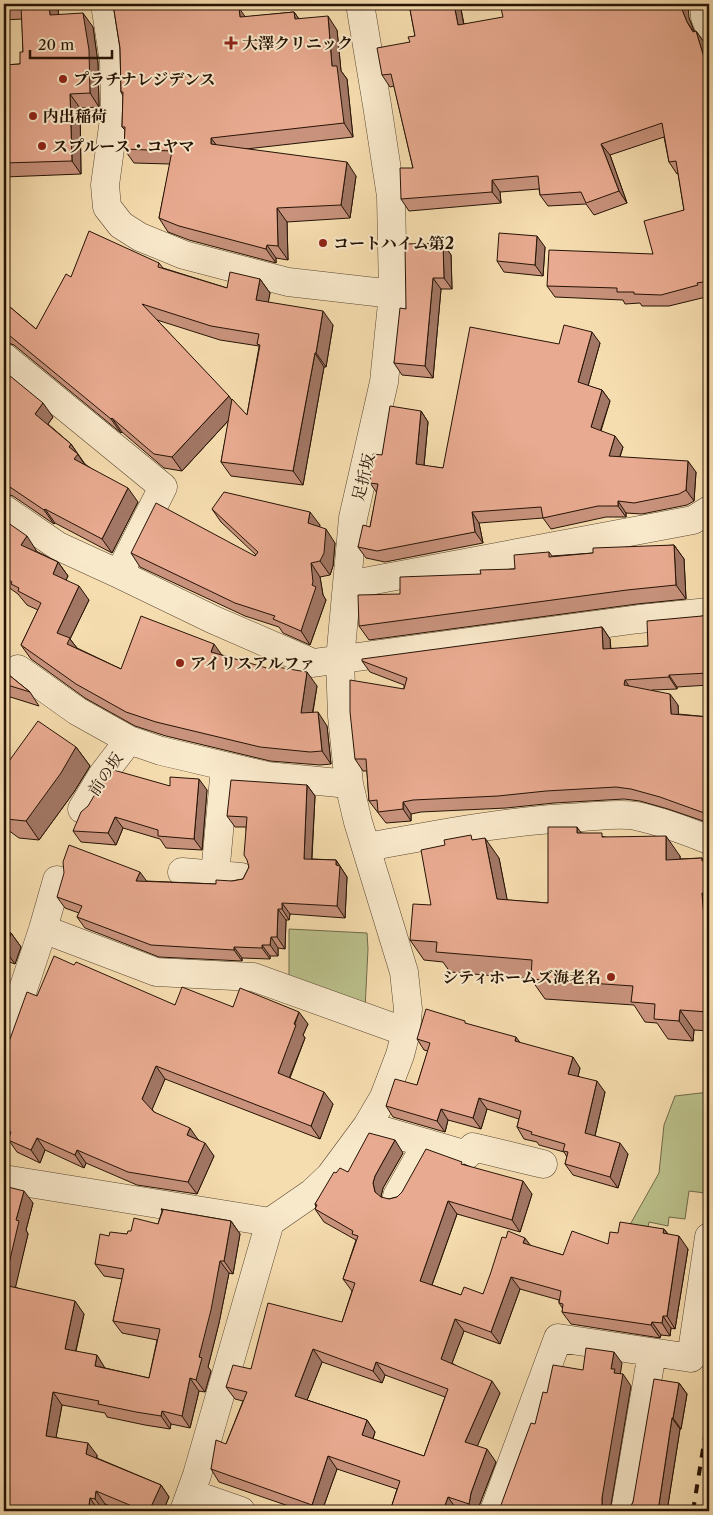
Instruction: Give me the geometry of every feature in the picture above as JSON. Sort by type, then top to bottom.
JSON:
[{"type":"street","points":[[105,4],[114,62],[115,112],[105,185],[107,207],[121,225],[140,236],[184,255],[279,279],[393,294]]},
{"type":"street","name":"足折坂","points":[[270,1222],[312,1193],[330,1176],[367,1126],[384,1097],[400,1055],[406,1032],[408,1009],[404,972],[358,822],[349,784],[342,728],[340,660],[353,518],[384,382],[393,294],[391,196],[360,4]]},
{"type":"street","points":[[704,4],[705,17],[709,27]]},
{"type":"street","points":[[4,357],[162,487],[119,574]]},
{"type":"street","points":[[4,509],[58,546],[214,620],[313,663],[709,612]]},
{"type":"street","points":[[348,585],[693,520],[709,510]]},
{"type":"street","points":[[18,669],[77,711],[129,740],[161,751],[267,776],[349,784]]},
{"type":"street","name":"前の坂","points":[[82,809],[103,774],[129,740]]},
{"type":"street","points":[[182,872],[228,876],[225,767]]},
{"type":"street","points":[[367,847],[463,829],[508,823],[604,816],[635,816],[709,840]]},
{"type":"street","points":[[4,1047],[44,929],[58,880]]},
{"type":"street","points":[[44,929],[156,972],[253,977],[406,1032]]},
{"type":"street","points":[[367,1126],[467,1154],[473,1147],[543,1164]]},
{"type":"street","points":[[397,1196],[427,1143]]},
{"type":"street","points":[[4,1179],[270,1222],[188,1503],[241,1511]]},
{"type":"street","points":[[494,1511],[558,1338],[691,1358],[709,1237]]},
{"type":"street","points":[[625,1511],[652,1353]]},
{"type":"green space","points":[[289,929],[367,933],[365,1009],[289,977]]},
{"type":"green space","points":[[709,1092],[709,1168],[705,1193],[689,1191],[685,1219],[669,1217],[668,1226],[649,1222],[647,1232],[627,1230],[659,1173],[664,1125],[675,1096]]},
{"type":"building","points":[[4,4],[49,4],[50,15],[83,13],[89,50],[90,93],[70,94],[72,161],[4,163],[4,65],[20,64],[20,52],[23,52],[21,5],[4,6]]},
{"type":"building","points":[[113,4],[224,4],[224,8],[239,8],[240,17],[294,12],[295,19],[328,16],[332,66],[337,66],[344,123],[211,138],[211,144],[347,162],[341,205],[277,208],[278,246],[267,245],[266,249],[179,226],[159,218],[172,151],[124,149],[125,127],[122,127],[123,92],[121,92],[120,48]]},
{"type":"building","points":[[409,4],[454,4],[458,25],[503,17],[500,4],[681,4],[687,22],[693,32],[696,31],[709,74],[709,281],[661,295],[617,292],[617,288],[547,286],[549,250],[653,254],[644,221],[684,210],[676,161],[669,162],[662,123],[601,144],[619,191],[586,203],[581,192],[540,195],[538,176],[492,180],[492,192],[401,199],[400,168],[413,168],[391,74],[382,75],[377,48],[410,42],[408,37],[415,36]]},
{"type":"building","points":[[89,231],[159,263],[158,267],[227,288],[230,272],[260,279],[256,300],[323,311],[293,471],[221,462],[232,399],[247,415],[260,345],[257,344],[259,334],[211,326],[142,304],[229,396],[172,457],[154,454],[4,331],[4,302],[36,329],[66,274],[71,277]]},
{"type":"building","points":[[499,233],[537,236],[535,265],[497,261]]},
{"type":"building","points":[[443,243],[444,278],[433,278],[425,366],[394,363],[400,308],[406,309],[405,244]]},
{"type":"building","points":[[564,325],[592,332],[578,382],[602,390],[591,427],[615,436],[609,456],[688,461],[686,490],[679,494],[634,503],[618,501],[618,506],[598,506],[543,518],[541,507],[472,512],[475,532],[377,551],[358,547],[363,525],[370,527],[378,484],[370,483],[371,466],[373,454],[382,455],[390,406],[421,411],[416,464],[443,468],[470,327],[559,344]]},
{"type":"building","points":[[4,371],[43,403],[35,414],[71,444],[69,447],[78,454],[74,459],[128,488],[102,539],[44,510],[4,483]]},
{"type":"building","points":[[224,492],[310,512],[308,523],[326,529],[324,553],[320,561],[311,563],[312,585],[316,587],[301,631],[273,619],[275,616],[235,603],[131,553],[156,503],[255,556],[258,552],[212,509]]},
{"type":"building","points":[[4,520],[27,536],[21,545],[58,562],[53,574],[79,586],[57,633],[70,638],[67,644],[121,669],[141,616],[214,644],[211,652],[270,669],[271,666],[307,672],[301,713],[318,712],[322,751],[310,752],[260,747],[156,722],[126,712],[76,684],[21,645],[41,603],[18,591],[19,588],[11,584],[12,582],[4,577]]},
{"type":"building","points":[[674,545],[676,585],[359,626],[358,595],[400,594],[400,577],[481,574],[480,570],[515,569],[514,555],[549,552],[549,557],[593,553],[593,548]]},
{"type":"building","points":[[709,613],[709,673],[625,680],[624,685],[670,694],[671,714],[709,717],[709,816],[660,797],[616,787],[413,800],[403,802],[403,809],[378,812],[377,800],[369,801],[366,759],[355,759],[350,712],[350,680],[404,689],[407,678],[362,661],[362,659],[602,627],[603,649],[648,646],[647,621],[702,616]]},
{"type":"building","points":[[4,671],[30,692],[4,684]]},
{"type":"building","points":[[38,721],[76,747],[61,773],[26,821],[6,819],[4,818],[4,768]]},
{"type":"building","points":[[110,769],[170,786],[170,777],[199,779],[194,839],[158,836],[158,830],[115,817],[108,833],[73,831],[81,812],[88,806]]},
{"type":"building","points":[[231,780],[307,785],[304,859],[336,860],[336,865],[340,866],[337,906],[282,903],[282,909],[278,909],[277,937],[271,937],[270,945],[262,945],[262,948],[234,947],[234,950],[151,945],[77,917],[82,906],[57,897],[64,873],[63,862],[69,845],[140,872],[136,881],[216,884],[216,880],[232,881],[243,879],[249,867],[244,855],[247,817],[227,816]]},
{"type":"building","points":[[548,827],[577,827],[577,833],[602,833],[602,837],[666,836],[666,860],[702,858],[702,861],[709,860],[709,893],[702,893],[707,956],[709,956],[708,1012],[680,1010],[679,1021],[654,1019],[655,1004],[631,1002],[633,986],[531,979],[532,960],[436,952],[437,942],[410,940],[413,904],[431,905],[421,850],[445,845],[444,840],[471,835],[472,840],[485,838],[497,899],[548,903]]},
{"type":"building","points":[[4,930],[11,933],[5,950],[4,949]]},
{"type":"building","points":[[54,956],[74,965],[76,962],[175,1005],[182,987],[233,1007],[240,988],[299,1012],[278,1073],[324,1092],[311,1126],[156,1066],[142,1099],[154,1112],[190,1128],[187,1135],[205,1143],[188,1182],[128,1172],[77,1150],[75,1155],[37,1138],[31,1150],[8,1140],[11,1132],[4,1129],[4,1048],[10,1039],[27,992],[37,996]]},
{"type":"building","points":[[426,1009],[465,1021],[465,1023],[516,1037],[515,1041],[573,1057],[568,1074],[597,1081],[585,1133],[620,1143],[610,1177],[565,1164],[568,1152],[563,1151],[565,1144],[531,1134],[532,1132],[517,1127],[521,1111],[479,1098],[473,1118],[441,1109],[437,1121],[386,1106],[395,1079],[417,1085],[430,1043],[417,1039]]},
{"type":"building","points":[[369,1133],[395,1140],[373,1183],[375,1192],[381,1197],[389,1199],[397,1197],[402,1192],[426,1149],[462,1162],[461,1164],[523,1181],[512,1220],[448,1201],[420,1281],[461,1295],[464,1287],[483,1294],[502,1237],[506,1238],[508,1231],[525,1238],[523,1243],[563,1255],[572,1231],[608,1244],[610,1232],[618,1233],[620,1222],[664,1229],[663,1233],[679,1236],[667,1316],[663,1316],[662,1323],[652,1322],[651,1325],[562,1312],[563,1304],[559,1303],[561,1291],[511,1277],[491,1332],[455,1319],[441,1359],[492,1381],[465,1442],[487,1449],[471,1493],[469,1504],[448,1497],[443,1511],[390,1511],[400,1481],[328,1456],[312,1505],[211,1469],[216,1440],[226,1444],[247,1392],[226,1387],[233,1365],[251,1369],[268,1303],[342,1322],[355,1283],[343,1279],[358,1236],[352,1234],[353,1231],[315,1209],[317,1205],[315,1204],[334,1172],[336,1173],[340,1168],[348,1172]],"holes":[[[313,1349],[373,1371],[376,1362],[448,1389],[424,1456],[362,1435],[367,1420],[295,1396]]]},
{"type":"building","points":[[4,1186],[24,1191],[16,1220],[19,1221],[4,1285]]},
{"type":"building","points":[[161,1209],[231,1221],[224,1261],[220,1261],[211,1310],[199,1357],[202,1358],[196,1380],[190,1378],[182,1416],[162,1411],[161,1416],[136,1412],[98,1404],[99,1401],[53,1392],[46,1436],[88,1443],[86,1454],[161,1485],[149,1511],[144,1511],[96,1491],[95,1499],[90,1498],[88,1511],[4,1511],[4,1418],[9,1387],[4,1386],[4,1376],[9,1348],[4,1346],[4,1285],[75,1301],[65,1349],[97,1355],[95,1366],[149,1378],[160,1329],[113,1321],[124,1269],[95,1264],[100,1234],[109,1236],[110,1232],[127,1234],[128,1231],[131,1231],[134,1218],[158,1224],[163,1210]]},
{"type":"building","points":[[586,1348],[614,1352],[611,1369],[615,1369],[614,1373],[623,1374],[602,1498],[602,1505],[607,1511],[497,1511],[501,1505],[531,1423],[535,1424],[543,1392],[547,1393],[553,1365],[583,1370]]},
{"type":"building","points":[[654,1379],[679,1383],[658,1511],[627,1511],[633,1502]]},
{"type":"railway","points":[[693,1511],[709,1412]]},
{"type":"place","name":"大澤クリニック","points":[[231,43]]},
{"type":"place","name":"プラチナレジデンス","points":[[63,79]]},
{"type":"place","name":"内出稲荷","points":[[33,116]]},
{"type":"place","name":"スプルース・コヤマ","points":[[42,146]]},
{"type":"place","name":"コートハイム第2","points":[[323,243]]},
{"type":"place","name":"アイリスアルファ","points":[[180,663]]},
{"type":"place","name":"シティホームズ海老名","points":[[611,977]]}]
